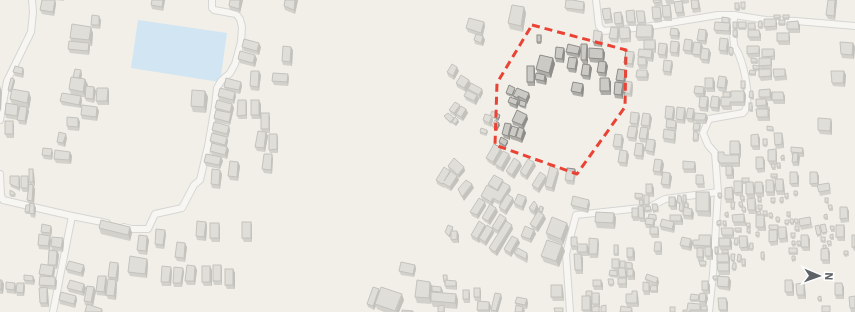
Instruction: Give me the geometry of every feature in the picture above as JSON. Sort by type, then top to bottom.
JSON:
[{"type":"street","points":[[0,120],[7,81],[31,32],[33,12],[32,0]]},
{"type":"street","points":[[0,174],[1,195],[3,200],[131,229],[148,228],[155,214],[182,208],[194,185],[200,180],[208,146],[217,88],[220,81],[230,73],[235,64],[241,42],[242,27],[240,19],[236,14],[214,10],[212,8],[212,0]]},
{"type":"street","points":[[596,0],[599,26],[603,31],[645,27],[718,15],[734,15],[766,20],[855,26]]},
{"type":"street","points":[[709,312],[718,192],[715,153],[708,145],[704,133],[709,119],[743,113],[745,111],[747,96],[746,79],[739,53],[733,42],[734,15]]},
{"type":"street","points":[[570,312],[566,254],[576,215],[650,207],[665,199],[718,192]]},
{"type":"street","points":[[53,312],[72,216]]},
{"type":"highlighted area","points":[[532,25],[626,50],[625,107],[577,174],[495,145],[497,83]]},
{"type":"water","points":[[138,20],[227,33],[220,82],[131,68]]},
{"type":"building","points":[[42,0],[55,0],[53,12],[40,10]]},
{"type":"building","points":[[152,0],[163,0],[162,7],[151,5]]},
{"type":"building","points":[[230,0],[240,0],[239,9],[229,6]]},
{"type":"building","points":[[285,0],[295,0],[294,10],[284,6]]},
{"type":"building","points":[[566,0],[584,2],[583,10],[565,8]]},
{"type":"building","points":[[653,0],[661,0],[661,2],[654,3]]},
{"type":"building","points":[[691,0],[698,0],[699,8],[692,9]]},
{"type":"building","points":[[828,0],[835,0],[834,16],[826,15]]},
{"type":"building","points":[[682,1],[683,12],[676,13],[674,2]]},
{"type":"building","points":[[741,2],[745,2],[745,8],[741,8]]},
{"type":"building","points":[[735,3],[739,3],[739,9],[735,9]]},
{"type":"building","points":[[512,5],[524,7],[521,26],[508,23]]},
{"type":"building","points":[[670,5],[671,17],[663,17],[662,6]]},
{"type":"building","points":[[652,7],[660,7],[661,18],[653,19]]},
{"type":"building","points":[[610,8],[611,19],[604,20],[602,9]]},
{"type":"building","points":[[634,10],[635,22],[627,22],[626,11]]},
{"type":"building","points":[[636,11],[644,11],[645,22],[638,23]]},
{"type":"building","points":[[621,12],[622,23],[615,24],[614,13]]},
{"type":"building","points":[[92,15],[99,16],[99,25],[91,25]]},
{"type":"building","points":[[774,15],[780,15],[780,18],[774,18]]},
{"type":"building","points":[[783,15],[789,15],[789,18],[783,18]]},
{"type":"building","points":[[722,17],[729,18],[729,23],[722,22]]},
{"type":"building","points":[[469,18],[484,22],[481,33],[466,28]]},
{"type":"building","points":[[764,19],[776,19],[776,26],[764,27]]},
{"type":"building","points":[[779,20],[785,20],[785,24],[779,24]]},
{"type":"building","points":[[759,21],[762,21],[762,27],[758,27]]},
{"type":"building","points":[[798,21],[799,29],[787,29],[787,22]]},
{"type":"building","points":[[715,22],[730,23],[729,31],[714,30]]},
{"type":"building","points":[[733,22],[737,22],[737,28],[733,28]]},
{"type":"building","points":[[738,22],[746,22],[746,28],[738,28]]},
{"type":"building","points":[[748,23],[755,23],[755,29],[748,29]]},
{"type":"building","points":[[72,24],[91,27],[89,40],[70,38]]},
{"type":"building","points":[[637,25],[652,25],[652,37],[636,37]]},
{"type":"building","points":[[611,27],[618,28],[617,39],[609,38]]},
{"type":"building","points":[[619,27],[629,27],[630,38],[620,39]]},
{"type":"building","points":[[671,28],[678,29],[678,36],[670,35]]},
{"type":"building","points":[[699,29],[706,30],[705,41],[697,40]]},
{"type":"building","points":[[594,30],[602,32],[600,43],[593,42]]},
{"type":"building","points":[[733,30],[737,30],[737,36],[733,36]]},
{"type":"building","points":[[748,30],[759,30],[760,37],[748,37]]},
{"type":"building","points":[[777,33],[789,33],[789,41],[777,41]]},
{"type":"building","points":[[476,34],[483,36],[481,43],[474,40]]},
{"type":"building","points":[[537,35],[541,35],[541,42],[537,42]]},
{"type":"building","points":[[720,38],[728,39],[726,51],[719,50]]},
{"type":"building","points":[[244,39],[259,43],[257,51],[242,47]]},
{"type":"building","points":[[685,39],[692,40],[691,51],[683,50]]},
{"type":"building","points":[[644,40],[655,40],[655,49],[644,49]]},
{"type":"building","points":[[69,41],[89,43],[88,51],[68,49]]},
{"type":"building","points":[[671,41],[679,42],[677,53],[670,52]]},
{"type":"building","points":[[694,42],[701,43],[700,55],[692,54]]},
{"type":"building","points":[[840,42],[853,43],[852,55],[841,54]]},
{"type":"building","points":[[659,43],[667,44],[665,55],[658,54]]},
{"type":"building","points":[[568,44],[580,47],[578,54],[566,52]]},
{"type":"building","points":[[581,44],[587,44],[586,60],[581,60]]},
{"type":"building","points":[[283,46],[291,47],[290,62],[282,61]]},
{"type":"building","points":[[747,46],[759,46],[759,53],[747,54]]},
{"type":"building","points":[[556,47],[564,48],[562,59],[555,58]]},
{"type":"building","points":[[729,47],[733,48],[733,54],[729,54]]},
{"type":"building","points":[[589,48],[603,49],[603,59],[589,58]]},
{"type":"building","points":[[702,48],[709,49],[708,60],[700,59]]},
{"type":"building","points":[[639,49],[652,50],[651,58],[638,56]]},
{"type":"building","points":[[762,49],[774,49],[774,56],[762,57]]},
{"type":"building","points":[[240,51],[255,55],[253,63],[238,59]]},
{"type":"building","points":[[626,51],[634,52],[632,64],[624,63]]},
{"type":"building","points":[[540,55],[553,58],[549,73],[536,69]]},
{"type":"building","points":[[569,57],[577,58],[575,69],[567,68]]},
{"type":"building","points":[[638,57],[646,58],[646,65],[638,65]]},
{"type":"building","points":[[751,58],[757,59],[757,62],[751,62]]},
{"type":"building","points":[[759,58],[771,58],[771,65],[759,66]]},
{"type":"building","points":[[664,60],[672,61],[670,72],[663,71]]},
{"type":"building","points":[[599,61],[606,62],[605,73],[597,72]]},
{"type":"building","points":[[452,64],[457,67],[453,76],[447,72]]},
{"type":"building","points":[[583,64],[590,65],[589,76],[581,75]]},
{"type":"building","points":[[753,65],[759,66],[759,69],[753,69]]},
{"type":"building","points":[[15,66],[23,68],[22,74],[13,72]]},
{"type":"building","points":[[527,66],[534,66],[534,82],[527,82]]},
{"type":"building","points":[[75,69],[81,70],[79,78],[73,77]]},
{"type":"building","points":[[618,69],[625,70],[624,81],[616,80]]},
{"type":"building","points":[[759,69],[771,69],[771,76],[759,77]]},
{"type":"building","points":[[773,69],[785,69],[785,76],[774,77]]},
{"type":"building","points":[[637,70],[647,70],[647,77],[636,77]]},
{"type":"building","points":[[750,70],[756,71],[755,74],[749,74]]},
{"type":"building","points":[[251,71],[259,71],[258,87],[250,86]]},
{"type":"building","points":[[831,71],[844,71],[843,83],[832,83]]},
{"type":"building","points":[[273,73],[288,74],[287,82],[272,81]]},
{"type":"building","points":[[536,73],[545,75],[544,81],[535,79]]},
{"type":"building","points":[[461,75],[469,80],[464,88],[456,83]]},
{"type":"building","points":[[719,76],[726,77],[725,88],[717,87]]},
{"type":"building","points":[[71,77],[85,79],[83,92],[69,89]]},
{"type":"building","points":[[11,78],[14,79],[11,90],[8,90]]},
{"type":"building","points":[[226,78],[241,82],[239,90],[224,87]]},
{"type":"building","points":[[600,78],[609,78],[610,91],[600,91]]},
{"type":"building","points":[[705,78],[713,78],[713,88],[705,88]]},
{"type":"building","points":[[624,81],[632,82],[630,94],[623,92]]},
{"type":"building","points":[[741,81],[745,81],[745,88],[741,88]]},
{"type":"building","points":[[573,82],[583,84],[581,93],[571,91]]},
{"type":"building","points":[[615,82],[623,83],[621,95],[614,94]]},
{"type":"building","points":[[471,83],[482,89],[479,95],[468,89]]},
{"type":"building","points":[[509,85],[515,88],[512,95],[506,93]]},
{"type":"building","points":[[86,86],[94,87],[93,99],[85,98]]},
{"type":"building","points":[[695,86],[704,87],[703,94],[694,93]]},
{"type":"building","points":[[97,88],[108,88],[107,101],[96,101]]},
{"type":"building","points":[[220,88],[235,92],[233,100],[218,96]]},
{"type":"building","points":[[517,88],[529,93],[526,100],[518,96],[518,98],[513,96]]},
{"type":"building","points":[[12,89],[29,92],[27,103],[10,99]]},
{"type":"building","points":[[770,89],[770,97],[759,97],[759,90]]},
{"type":"building","points":[[192,90],[205,91],[204,107],[191,106]]},
{"type":"building","points":[[467,90],[477,95],[474,101],[464,96]]},
{"type":"building","points":[[731,91],[744,91],[744,102],[730,102],[730,106],[721,106],[721,97],[731,97]]},
{"type":"building","points":[[750,91],[753,91],[753,98],[749,97]]},
{"type":"building","points":[[723,92],[730,92],[730,97],[723,97]]},
{"type":"building","points":[[772,92],[783,92],[784,100],[772,100]]},
{"type":"building","points":[[62,93],[81,96],[79,105],[60,101]]},
{"type":"building","points":[[700,96],[708,97],[706,108],[699,107]]},
{"type":"building","points":[[712,96],[719,97],[718,108],[710,107]]},
{"type":"building","points":[[510,97],[518,100],[516,105],[508,102]]},
{"type":"building","points":[[756,99],[766,99],[766,105],[756,106]]},
{"type":"building","points":[[217,100],[232,104],[230,112],[215,108]]},
{"type":"building","points":[[238,100],[246,100],[246,115],[237,116]]},
{"type":"building","points":[[251,100],[259,100],[259,115],[251,115]]},
{"type":"building","points":[[520,100],[526,102],[525,107],[519,105]]},
{"type":"building","points":[[455,102],[460,105],[454,113],[449,110]]},
{"type":"building","points":[[6,103],[18,105],[17,116],[5,114]]},
{"type":"building","points":[[749,103],[752,103],[752,110],[749,110]]},
{"type":"building","points":[[82,105],[97,107],[96,117],[81,115]]},
{"type":"building","points":[[20,106],[27,107],[25,121],[17,120]]},
{"type":"building","points":[[461,106],[466,109],[461,117],[456,114]]},
{"type":"building","points":[[666,106],[674,107],[672,119],[665,118]]},
{"type":"building","points":[[677,107],[685,108],[683,120],[676,119]]},
{"type":"building","points":[[688,108],[694,109],[692,119],[686,118]]},
{"type":"building","points":[[756,109],[768,109],[768,117],[757,117]]},
{"type":"building","points":[[216,110],[231,113],[229,122],[214,118]]},
{"type":"building","points":[[517,110],[527,115],[522,125],[512,121]]},
{"type":"building","points":[[492,111],[500,115],[498,119],[490,116]]},
{"type":"building","points":[[631,112],[639,113],[637,124],[630,123]]},
{"type":"building","points":[[261,113],[269,113],[269,129],[261,129]]},
{"type":"building","points":[[448,113],[454,118],[450,122],[444,116]]},
{"type":"building","points":[[643,113],[650,114],[649,126],[641,125]]},
{"type":"building","points":[[695,113],[706,114],[705,120],[694,120]]},
{"type":"building","points":[[485,114],[492,116],[489,123],[483,120]]},
{"type":"building","points":[[67,117],[78,118],[78,127],[67,126]]},
{"type":"building","points":[[455,117],[458,120],[455,124],[452,122]]},
{"type":"building","points":[[818,118],[831,119],[830,131],[818,130]]},
{"type":"building","points":[[667,119],[676,121],[675,128],[666,127]]},
{"type":"building","points":[[495,120],[499,123],[497,129],[492,126]]},
{"type":"building","points":[[5,121],[13,121],[13,134],[5,134]]},
{"type":"building","points":[[214,122],[229,126],[227,134],[212,130]]},
{"type":"building","points":[[505,123],[511,124],[508,136],[502,134]]},
{"type":"building","points":[[694,123],[700,124],[699,130],[693,130]]},
{"type":"building","points":[[512,126],[518,128],[515,137],[509,135]]},
{"type":"building","points":[[629,126],[637,127],[635,138],[627,137]]},
{"type":"building","points":[[767,126],[773,127],[773,130],[767,130]]},
{"type":"building","points":[[519,127],[524,129],[521,139],[516,137]]},
{"type":"building","points":[[641,127],[648,128],[646,139],[639,138]]},
{"type":"building","points":[[481,128],[487,130],[486,134],[480,132]]},
{"type":"building","points":[[664,129],[675,131],[674,140],[663,138]]},
{"type":"building","points":[[258,131],[266,132],[264,148],[255,147]]},
{"type":"building","points":[[694,131],[698,133],[698,140],[693,140]]},
{"type":"building","points":[[59,132],[66,134],[63,143],[57,142]]},
{"type":"building","points":[[212,133],[227,137],[225,145],[210,141]]},
{"type":"building","points":[[774,133],[782,133],[782,144],[775,145]]},
{"type":"building","points":[[269,134],[277,134],[277,149],[269,150]]},
{"type":"building","points":[[615,134],[622,135],[621,147],[613,146]]},
{"type":"building","points":[[758,134],[759,146],[751,146],[751,135]]},
{"type":"building","points":[[501,137],[508,141],[505,146],[499,142]]},
{"type":"building","points":[[647,139],[655,140],[653,152],[645,150]]},
{"type":"building","points":[[763,139],[767,139],[767,145],[763,145]]},
{"type":"building","points":[[730,141],[739,141],[740,154],[730,154]]},
{"type":"building","points":[[212,143],[227,147],[225,155],[210,151]]},
{"type":"building","points":[[636,143],[643,144],[642,156],[634,155]]},
{"type":"building","points":[[494,144],[501,148],[493,162],[486,158]]},
{"type":"building","points":[[791,147],[803,148],[802,153],[791,152]]},
{"type":"building","points":[[43,148],[52,149],[51,156],[42,155]]},
{"type":"building","points":[[776,149],[776,161],[768,161],[768,150]]},
{"type":"building","points":[[55,150],[70,152],[69,160],[54,159]]},
{"type":"building","points":[[620,150],[627,151],[626,163],[618,162]]},
{"type":"building","points":[[503,151],[509,154],[501,168],[495,164]]},
{"type":"building","points":[[718,152],[724,152],[724,155],[739,155],[739,163],[719,163]]},
{"type":"building","points":[[793,153],[798,153],[797,162],[792,162]]},
{"type":"building","points":[[206,154],[221,157],[219,165],[204,162]]},
{"type":"building","points":[[264,154],[272,154],[271,170],[262,169]]},
{"type":"building","points":[[784,155],[784,159],[781,159],[781,156]]},
{"type":"building","points":[[756,157],[763,157],[764,168],[756,169]]},
{"type":"building","points":[[454,158],[464,167],[458,175],[448,166]]},
{"type":"building","points":[[514,158],[520,162],[512,175],[506,171]]},
{"type":"building","points":[[528,159],[534,162],[526,176],[520,172]]},
{"type":"building","points":[[655,159],[662,160],[660,172],[653,171]]},
{"type":"building","points":[[230,161],[238,162],[237,177],[228,176]]},
{"type":"building","points":[[683,161],[695,162],[694,169],[683,169]]},
{"type":"building","points":[[777,163],[780,163],[780,167],[777,167]]},
{"type":"building","points":[[771,164],[775,164],[775,168],[772,168]]},
{"type":"building","points":[[550,166],[558,169],[552,188],[545,186]]},
{"type":"building","points":[[726,166],[732,166],[732,175],[726,175]]},
{"type":"building","points":[[444,167],[450,171],[444,181],[451,171],[457,176],[450,187],[436,180]]},
{"type":"building","points":[[567,168],[575,169],[573,181],[565,180]]},
{"type":"building","points":[[29,169],[33,169],[33,182],[29,182]]},
{"type":"building","points":[[212,169],[220,170],[219,185],[211,184]]},
{"type":"building","points":[[540,172],[546,176],[538,189],[532,185]]},
{"type":"building","points":[[663,172],[670,173],[669,185],[661,184]]},
{"type":"building","points":[[790,172],[797,172],[798,183],[790,184]]},
{"type":"building","points":[[810,172],[817,172],[818,183],[810,184]]},
{"type":"building","points":[[771,174],[777,174],[777,177],[771,177]]},
{"type":"building","points":[[494,175],[503,180],[497,190],[488,184]]},
{"type":"building","points":[[696,175],[703,175],[704,184],[696,184]]},
{"type":"building","points":[[10,176],[19,176],[19,188],[10,184]]},
{"type":"building","points":[[21,176],[28,176],[28,188],[21,188]]},
{"type":"building","points":[[742,178],[749,178],[749,182],[742,182]]},
{"type":"building","points":[[775,179],[783,179],[783,191],[776,191]]},
{"type":"building","points":[[466,180],[472,184],[462,197],[458,189]]},
{"type":"building","points":[[766,180],[773,180],[774,192],[766,192]]},
{"type":"building","points":[[734,181],[742,181],[742,192],[734,193]]},
{"type":"building","points":[[503,182],[510,186],[500,202],[493,198],[491,202],[481,196],[487,185],[498,191]]},
{"type":"building","points":[[746,182],[753,182],[754,194],[746,194]]},
{"type":"building","points":[[755,182],[762,182],[763,193],[755,193]]},
{"type":"building","points":[[829,183],[830,190],[819,192],[817,185]]},
{"type":"building","points":[[29,184],[33,185],[32,201],[27,200]]},
{"type":"building","points":[[646,184],[652,184],[652,193],[646,193]]},
{"type":"building","points":[[732,187],[733,199],[725,199],[725,188]]},
{"type":"building","points":[[10,190],[15,193],[14,195],[10,195]]},
{"type":"building","points":[[794,191],[797,191],[798,194],[794,195]]},
{"type":"building","points":[[696,192],[709,192],[709,211],[696,211]]},
{"type":"building","points":[[635,193],[643,194],[642,198],[635,198]]},
{"type":"building","points":[[718,193],[721,193],[722,197],[718,197]]},
{"type":"building","points":[[788,193],[788,197],[785,198],[785,194]]},
{"type":"building","points":[[507,194],[513,198],[505,211],[499,207]]},
{"type":"building","points":[[518,194],[526,197],[522,207],[514,203]]},
{"type":"building","points":[[644,195],[649,195],[649,204],[644,205]]},
{"type":"building","points":[[678,195],[681,196],[683,211],[679,210],[680,203],[677,202]]},
{"type":"building","points":[[683,195],[686,195],[686,202],[683,202]]},
{"type":"building","points":[[573,196],[589,200],[587,209],[571,205]]},
{"type":"building","points":[[740,196],[744,196],[744,200],[741,200]]},
{"type":"building","points":[[669,197],[675,197],[675,206],[669,206]]},
{"type":"building","points":[[758,197],[761,197],[761,201],[758,201]]},
{"type":"building","points":[[783,197],[783,201],[780,202],[780,198]]},
{"type":"building","points":[[479,198],[485,202],[477,215],[470,212]]},
{"type":"building","points":[[755,198],[755,210],[748,210],[747,199]]},
{"type":"building","points":[[771,198],[775,198],[775,202],[771,202]]},
{"type":"building","points":[[825,198],[828,198],[828,202],[825,202]]},
{"type":"building","points":[[639,200],[643,200],[643,205],[640,205]]},
{"type":"building","points":[[534,201],[537,205],[534,212],[529,208]]},
{"type":"building","points":[[731,202],[735,202],[734,208],[731,208]]},
{"type":"building","points":[[739,202],[742,202],[743,206],[739,206]]},
{"type":"building","points":[[30,203],[34,204],[34,214],[29,213]]},
{"type":"building","points":[[685,203],[688,203],[688,208],[684,208]]},
{"type":"building","points":[[490,204],[496,208],[488,221],[482,218]]},
{"type":"building","points":[[652,204],[657,204],[658,210],[653,211]]},
{"type":"building","points":[[26,205],[30,205],[29,212],[25,212]]},
{"type":"building","points":[[758,205],[762,205],[762,209],[758,209]]},
{"type":"building","points":[[828,205],[832,205],[832,209],[829,209]]},
{"type":"building","points":[[540,206],[543,207],[542,212],[539,211]]},
{"type":"building","points":[[638,206],[643,206],[644,218],[639,218]]},
{"type":"building","points":[[650,206],[651,210],[645,211],[645,207]]},
{"type":"building","points":[[684,207],[692,209],[691,216],[683,215]]},
{"type":"building","points":[[742,207],[745,207],[746,211],[742,211]]},
{"type":"building","points":[[840,207],[847,207],[848,218],[840,219]]},
{"type":"building","points":[[632,208],[638,208],[638,217],[632,217]]},
{"type":"building","points":[[538,211],[544,215],[536,228],[530,224]]},
{"type":"building","points":[[760,211],[761,215],[757,215],[757,212]]},
{"type":"building","points":[[763,211],[767,211],[767,215],[763,215]]},
{"type":"building","points":[[596,212],[614,213],[613,223],[595,222]]},
{"type":"building","points":[[728,212],[728,216],[725,216],[725,213]]},
{"type":"building","points":[[787,212],[790,212],[790,216],[787,216]]},
{"type":"building","points":[[769,213],[772,213],[773,217],[769,217]]},
{"type":"building","points":[[500,214],[506,218],[498,231],[492,227]]},
{"type":"building","points":[[649,214],[656,215],[656,220],[648,218]]},
{"type":"building","points":[[744,214],[744,222],[733,222],[732,215]]},
{"type":"building","points":[[827,214],[827,218],[824,218],[824,215]]},
{"type":"building","points":[[670,215],[681,215],[681,221],[670,221]]},
{"type":"building","points":[[756,215],[764,215],[764,227],[756,227]]},
{"type":"building","points":[[552,217],[567,223],[561,239],[546,233]]},
{"type":"building","points":[[776,217],[779,217],[780,221],[776,221]]},
{"type":"building","points":[[810,217],[811,224],[800,226],[799,219]]},
{"type":"building","points":[[646,218],[654,219],[653,225],[645,224]]},
{"type":"building","points":[[662,219],[674,222],[672,229],[660,226]]},
{"type":"building","points":[[790,219],[793,219],[794,223],[790,223]]},
{"type":"building","points":[[794,219],[798,219],[798,223],[795,223]]},
{"type":"building","points":[[101,220],[130,227],[128,235],[99,228]]},
{"type":"building","points":[[721,220],[721,224],[717,225],[717,221]]},
{"type":"building","points":[[785,220],[789,220],[789,223],[785,224]]},
{"type":"building","points":[[197,221],[206,222],[204,237],[196,236]]},
{"type":"building","points":[[479,221],[485,225],[477,239],[471,235]]},
{"type":"building","points":[[506,221],[512,225],[495,252],[489,248]]},
{"type":"building","points":[[723,221],[726,221],[726,225],[723,225]]},
{"type":"building","points":[[242,222],[251,222],[251,238],[242,238]]},
{"type":"building","points":[[210,223],[219,223],[219,238],[210,238]]},
{"type":"building","points":[[746,223],[750,223],[750,226],[747,227]]},
{"type":"building","points":[[42,224],[51,226],[50,233],[41,232]]},
{"type":"building","points":[[825,224],[827,232],[822,233],[820,225]]},
{"type":"building","points":[[448,225],[453,227],[449,236],[445,232]]},
{"type":"building","points":[[487,225],[493,229],[485,242],[479,238]]},
{"type":"building","points":[[769,225],[778,225],[778,230],[769,229]]},
{"type":"building","points":[[819,225],[821,234],[817,235],[815,226]]},
{"type":"building","points":[[836,225],[844,225],[844,237],[836,237]]},
{"type":"building","points":[[525,226],[534,230],[530,239],[521,236]]},
{"type":"building","points":[[795,226],[799,226],[799,230],[795,230]]},
{"type":"building","points":[[830,226],[834,226],[834,230],[831,230]]},
{"type":"building","points":[[650,227],[658,227],[658,234],[650,234]]},
{"type":"building","points":[[778,227],[786,227],[786,238],[779,239]]},
{"type":"building","points":[[721,228],[733,228],[733,235],[722,235]]},
{"type":"building","points":[[735,228],[741,228],[741,231],[735,231]]},
{"type":"building","points":[[747,228],[750,228],[750,232],[747,232]]},
{"type":"building","points":[[156,229],[165,230],[163,245],[155,244]]},
{"type":"building","points":[[769,230],[777,230],[777,241],[769,242]]},
{"type":"building","points":[[451,231],[457,231],[457,239],[451,240]]},
{"type":"building","points":[[756,232],[759,232],[759,235],[756,236]]},
{"type":"building","points":[[791,233],[795,233],[795,237],[791,237]]},
{"type":"building","points":[[39,234],[50,236],[48,246],[38,245]]},
{"type":"building","points":[[833,234],[833,238],[830,238],[830,235]]},
{"type":"building","points":[[139,235],[147,236],[146,251],[137,250]]},
{"type":"building","points":[[699,235],[711,235],[710,246],[693,245],[693,240],[699,240]]},
{"type":"building","points":[[801,235],[808,235],[809,247],[801,247]]},
{"type":"building","points":[[852,235],[855,235],[855,247],[852,247]]},
{"type":"building","points":[[512,236],[518,239],[510,253],[504,249]]},
{"type":"building","points":[[739,236],[747,236],[747,247],[740,248]]},
{"type":"building","points":[[52,237],[63,238],[61,248],[51,246]]},
{"type":"building","points":[[571,237],[577,237],[577,244],[587,244],[587,252],[577,252],[578,246],[571,246]]},
{"type":"building","points":[[682,237],[691,239],[689,247],[680,245]]},
{"type":"building","points":[[821,237],[825,237],[825,241],[821,241]]},
{"type":"building","points":[[589,238],[598,239],[597,254],[589,254]]},
{"type":"building","points":[[719,238],[730,238],[730,246],[719,246]]},
{"type":"building","points":[[735,238],[738,238],[738,244],[734,244]]},
{"type":"building","points":[[547,240],[562,245],[556,261],[541,256]]},
{"type":"building","points":[[792,241],[795,241],[795,244],[792,245]]},
{"type":"building","points":[[797,241],[800,241],[801,245],[797,245]]},
{"type":"building","points":[[827,241],[831,241],[831,244],[828,245]]},
{"type":"building","points":[[177,242],[185,243],[184,258],[175,257]]},
{"type":"building","points":[[655,242],[661,242],[661,251],[654,251]]},
{"type":"building","points":[[750,243],[753,243],[753,249],[749,249]]},
{"type":"building","points":[[614,245],[618,245],[618,254],[614,254]]},
{"type":"building","points":[[823,245],[826,245],[826,248],[823,249]]},
{"type":"building","points":[[705,247],[711,247],[711,256],[705,256]]},
{"type":"building","points":[[715,247],[718,247],[718,253],[715,253]]},
{"type":"building","points":[[518,248],[527,253],[526,259],[514,253]]},
{"type":"building","points":[[627,248],[633,248],[633,257],[627,257]]},
{"type":"building","points":[[697,248],[703,248],[703,257],[697,257]]},
{"type":"building","points":[[789,248],[797,248],[797,253],[789,253]]},
{"type":"building","points":[[828,248],[829,260],[821,260],[821,249]]},
{"type":"building","points":[[49,250],[57,251],[56,265],[48,265]]},
{"type":"building","points":[[722,250],[728,250],[728,253],[722,253]]},
{"type":"building","points":[[844,251],[848,251],[848,254],[844,255]]},
{"type":"building","points":[[761,252],[764,252],[764,259],[761,258]]},
{"type":"building","points":[[574,254],[581,254],[582,270],[575,270]]},
{"type":"building","points":[[717,254],[728,254],[729,262],[717,262]]},
{"type":"building","points":[[731,254],[735,254],[734,261],[731,260]]},
{"type":"building","points":[[738,254],[741,255],[741,261],[737,261]]},
{"type":"building","points":[[130,256],[147,259],[145,274],[128,272]]},
{"type":"building","points":[[792,256],[795,256],[795,259],[792,260]]},
{"type":"building","points":[[612,259],[619,259],[619,268],[612,268]]},
{"type":"building","points":[[742,259],[745,259],[745,265],[742,265]]},
{"type":"building","points":[[69,261],[84,265],[81,273],[66,269]]},
{"type":"building","points":[[620,261],[625,261],[625,268],[620,268]]},
{"type":"building","points":[[699,261],[706,261],[706,265],[700,265]]},
{"type":"building","points":[[110,262],[118,263],[116,278],[108,277]]},
{"type":"building","points":[[401,262],[415,265],[413,274],[399,271]]},
{"type":"building","points":[[626,262],[632,263],[632,269],[626,268]]},
{"type":"building","points":[[717,263],[729,263],[729,271],[718,271]]},
{"type":"building","points":[[733,263],[736,263],[736,269],[732,269]]},
{"type":"building","points":[[41,264],[54,266],[52,276],[39,274]]},
{"type":"building","points":[[187,265],[195,266],[194,281],[185,281]]},
{"type":"building","points":[[213,265],[221,265],[221,281],[213,281]]},
{"type":"building","points":[[162,266],[171,267],[169,282],[161,282]]},
{"type":"building","points":[[202,266],[210,266],[210,282],[202,282]]},
{"type":"building","points":[[174,267],[183,268],[181,283],[173,283]]},
{"type":"building","points":[[618,268],[625,268],[626,277],[619,277]]},
{"type":"building","points":[[225,269],[233,269],[233,285],[225,285]]},
{"type":"building","points":[[627,269],[633,269],[633,276],[627,276]]},
{"type":"building","points":[[610,270],[617,271],[617,276],[609,275]]},
{"type":"building","points":[[647,274],[658,278],[656,283],[645,279]]},
{"type":"building","points":[[24,275],[33,276],[33,281],[24,280]]},
{"type":"building","points":[[443,275],[447,275],[447,281],[445,280],[445,282],[444,282]]},
{"type":"building","points":[[40,276],[55,277],[55,286],[39,285]]},
{"type":"building","points":[[98,276],[106,276],[104,292],[96,291]]},
{"type":"building","points":[[713,276],[718,276],[718,279],[713,279]]},
{"type":"building","points":[[718,276],[729,277],[728,287],[717,286]]},
{"type":"building","points":[[618,278],[626,278],[626,284],[618,284]]},
{"type":"building","points":[[108,279],[116,280],[114,296],[106,295]]},
{"type":"building","points":[[608,279],[613,279],[614,284],[609,285]]},
{"type":"building","points":[[0,280],[2,280],[1,290],[0,290]]},
{"type":"building","points":[[70,280],[84,284],[82,292],[67,288]]},
{"type":"building","points":[[417,280],[430,282],[429,298],[415,297]]},
{"type":"building","points":[[445,280],[456,281],[456,286],[445,286]]},
{"type":"building","points":[[593,280],[601,280],[601,286],[593,286]]},
{"type":"building","points":[[785,280],[792,280],[793,292],[785,292]]},
{"type":"building","points":[[702,281],[708,281],[708,290],[702,290]]},
{"type":"building","points":[[6,282],[15,283],[14,290],[6,289]]},
{"type":"building","points":[[643,282],[649,283],[649,291],[643,291]]},
{"type":"building","points":[[17,283],[24,283],[23,293],[16,292]]},
{"type":"building","points":[[804,283],[804,295],[797,295],[796,284]]},
{"type":"building","points":[[835,283],[842,283],[843,295],[835,295]]},
{"type":"building","points":[[551,285],[562,285],[562,297],[551,297]]},
{"type":"building","points":[[651,285],[657,286],[657,291],[650,291]]},
{"type":"building","points":[[87,286],[94,287],[91,302],[84,301]]},
{"type":"building","points":[[432,286],[441,287],[441,292],[432,291]]},
{"type":"building","points":[[47,287],[47,303],[40,303],[39,288]]},
{"type":"building","points":[[373,287],[379,289],[373,306],[367,304]]},
{"type":"building","points":[[381,287],[402,294],[395,311],[375,304]]},
{"type":"building","points":[[474,288],[480,288],[480,297],[474,297]]},
{"type":"building","points":[[463,290],[469,290],[469,299],[463,299]]},
{"type":"building","points":[[586,291],[592,291],[592,297],[586,296]]},
{"type":"building","points":[[632,291],[637,291],[637,303],[626,303],[626,294],[632,294]]},
{"type":"building","points":[[61,292],[76,296],[74,304],[59,300]]},
{"type":"building","points":[[431,292],[456,294],[455,303],[431,301]]},
{"type":"building","points":[[495,293],[501,294],[496,311],[491,310]]},
{"type":"building","points":[[592,293],[599,293],[599,304],[592,304]]},
{"type":"building","points":[[700,293],[706,294],[705,302],[699,301]]},
{"type":"building","points":[[691,294],[699,295],[698,300],[690,300]]},
{"type":"building","points":[[582,296],[590,296],[590,310],[582,310]]},
{"type":"building","points":[[821,296],[821,300],[818,300],[818,297]]},
{"type":"building","points":[[855,296],[855,308],[850,308],[849,297]]},
{"type":"building","points":[[517,297],[527,299],[525,305],[515,303]]},
{"type":"building","points":[[718,298],[726,298],[727,310],[719,310]]},
{"type":"building","points":[[478,301],[489,302],[489,310],[477,310]]},
{"type":"building","points":[[688,303],[700,304],[700,310],[683,312],[683,310],[687,310]]},
{"type":"building","points":[[87,304],[102,309],[101,312],[85,312]]},
{"type":"building","points":[[444,305],[444,312],[438,312],[438,306]]},
{"type":"building","points":[[516,305],[523,307],[522,312],[515,312]]},
{"type":"building","points":[[606,305],[606,312],[601,312],[601,306]]},
{"type":"building","points":[[599,306],[599,312],[592,312],[592,307]]},
{"type":"building","points":[[621,306],[632,308],[631,312],[620,312]]},
{"type":"building","points":[[701,306],[707,306],[707,310],[701,310]]},
{"type":"building","points":[[822,306],[830,306],[830,312],[822,312]]},
{"type":"building","points":[[670,307],[675,307],[675,312],[670,312]]},
{"type":"building","points":[[554,308],[563,308],[563,312],[555,312]]},
{"type":"building","points":[[402,310],[413,311],[413,312],[402,312]]}]
